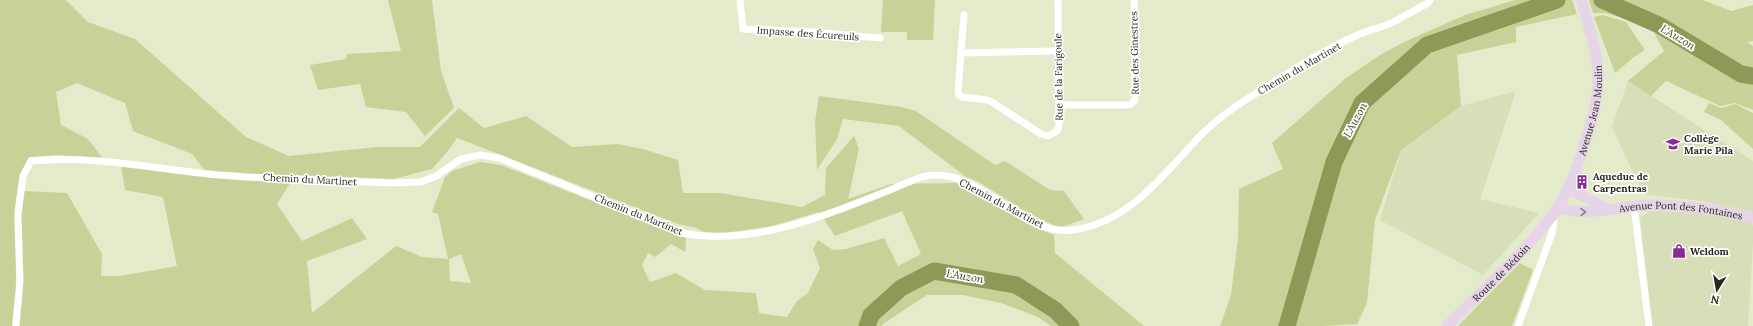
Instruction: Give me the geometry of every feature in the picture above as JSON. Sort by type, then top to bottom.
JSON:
[{"type":"main road","name":"Avenue Jean Moulin","points":[[1555,211],[1568,188],[1591,123],[1598,81],[1597,60],[1581,0]]},
{"type":"main road","name":"Avenue Pont des Fontaines","points":[[1568,188],[1608,209]]},
{"type":"main road","name":"Avenue Pont des Fontaines","points":[[1555,211],[1586,212],[1634,206],[1668,205],[1701,207],[1753,218]]},
{"type":"main road","name":"Route de Bédoin","points":[[1448,326],[1498,276],[1555,211]]},
{"type":"street","name":"Impasse des Écureuils","points":[[740,0],[743,29],[812,32],[880,38]]},
{"type":"street","name":"Rue de la Farigoule","points":[[964,15],[958,90],[959,95],[962,97],[988,100],[1041,134],[1048,136],[1057,131],[1059,126],[1058,0]]},
{"type":"street","name":"Rue des Ginestres","points":[[1058,105],[1133,103],[1135,100],[1134,0]]},
{"type":"street","name":"Chemin du Martinet","points":[[16,326],[20,281],[18,214],[23,176],[31,160],[56,158],[135,164],[210,174],[392,183],[421,182],[436,176],[461,159],[480,155],[499,158],[682,233],[698,236],[720,236],[796,225],[823,217],[925,176],[945,175],[974,186],[1040,225],[1056,230],[1072,230],[1092,226],[1112,218],[1131,207],[1152,189],[1204,133],[1231,110],[1261,90],[1304,63],[1351,38],[1388,24],[1428,3],[1430,0]]},
{"type":"street","points":[[961,53],[1058,51]]},
{"type":"street","points":[[1634,206],[1649,326]]},
{"type":"street","points":[[1518,326],[1552,232],[1555,211]]},
{"type":"shaded area","points":[[0,0],[66,0],[88,22],[135,39],[246,137],[289,156],[377,147],[420,147],[459,108],[484,128],[526,116],[572,147],[617,144],[643,149],[678,160],[683,193],[721,193],[802,207],[825,195],[826,168],[854,136],[859,149],[848,199],[891,184],[956,183],[1035,228],[1054,235],[1055,253],[1144,326],[1051,326],[1038,317],[1001,303],[963,295],[927,295],[882,326],[18,326],[20,214],[23,191],[67,193],[102,254],[101,276],[120,276],[177,266],[163,197],[125,190],[121,166],[210,177],[192,154],[133,131],[125,103],[77,83],[56,92],[61,125],[88,139],[103,159],[57,155],[29,157],[22,172],[16,202],[16,286],[12,326],[0,326]],"holes":[[[457,138],[678,224],[696,228],[710,235],[772,226],[819,212],[835,236],[902,211],[921,254],[898,266],[884,238],[846,249],[833,250],[818,240],[813,249],[820,268],[808,293],[797,301],[787,317],[759,313],[756,293],[705,290],[676,273],[650,282],[642,265],[648,253],[655,257],[671,244],[685,252],[686,238],[501,165],[480,162],[452,171],[445,177],[432,212],[438,214],[448,259],[422,257],[396,246],[312,313],[307,261],[367,239],[352,218],[302,241],[277,204],[295,175],[394,179],[432,169]],[[461,254],[471,283],[450,281],[449,259]]]},
{"type":"shaded area","points":[[388,0],[432,0],[441,71],[454,108],[425,136],[406,112],[366,107],[360,84],[318,90],[310,65],[346,59],[347,54],[401,51]]},
{"type":"shaded area","points":[[883,0],[935,0],[933,40],[907,40],[907,32],[881,32]]},
{"type":"shaded area","points":[[1515,0],[1572,0],[1577,14],[1516,27],[1516,42],[1457,55],[1461,106],[1401,150],[1375,220],[1367,303],[1357,324],[1324,326],[1220,326],[1231,295],[1238,239],[1239,189],[1283,169],[1272,143],[1346,78],[1380,55],[1404,42],[1465,15]]},
{"type":"shaded area","points":[[1589,0],[1703,0],[1731,11],[1753,5],[1753,41],[1747,42],[1753,46],[1753,110],[1735,103],[1720,106],[1666,81],[1651,96],[1628,81],[1664,51],[1651,27],[1605,13],[1593,13]]},
{"type":"shaded area","points":[[1603,15],[1626,22],[1645,50],[1615,73],[1594,17]]},
{"type":"shaded area","name":"Collège Marie Pila","points":[[1628,81],[1753,161],[1753,212],[1701,201],[1643,194],[1612,127]]},
{"type":"shaded area","points":[[1516,91],[1480,199],[1539,213],[1483,275],[1380,220],[1401,150],[1461,106]]},
{"type":"shaded area","points":[[819,96],[902,107],[916,111],[995,165],[1005,161],[1050,190],[1064,191],[1084,219],[1059,228],[1023,210],[977,181],[966,177],[899,126],[843,119],[837,139],[817,170],[815,122]]},
{"type":"shaded area","points":[[1709,103],[1721,108],[1735,104],[1753,113],[1753,149],[1721,120],[1704,112]]},
{"type":"shaded area","points":[[1649,211],[1703,213],[1752,223],[1753,243],[1748,326],[1652,326],[1640,218]]},
{"type":"shaded area","points":[[1520,263],[1533,270],[1512,326],[1458,326]]},
{"type":"waterway","name":"L'Auzon","points":[[1287,326],[1334,162],[1362,103],[1427,45],[1557,0]]},
{"type":"waterway","name":"L'Auzon","points":[[1602,0],[1659,25],[1741,74],[1753,76]]},
{"type":"waterway","name":"L'Auzon","points":[[867,326],[871,315],[901,288],[934,271],[1016,285],[1055,310],[1071,326]]},
{"type":"place","name":"Collège Marie Pila","points":[[1673,144]]},
{"type":"place","name":"Aqueduc de Carpentras","points":[[1582,182]]},
{"type":"place","name":"Weldom","points":[[1679,251]]}]
